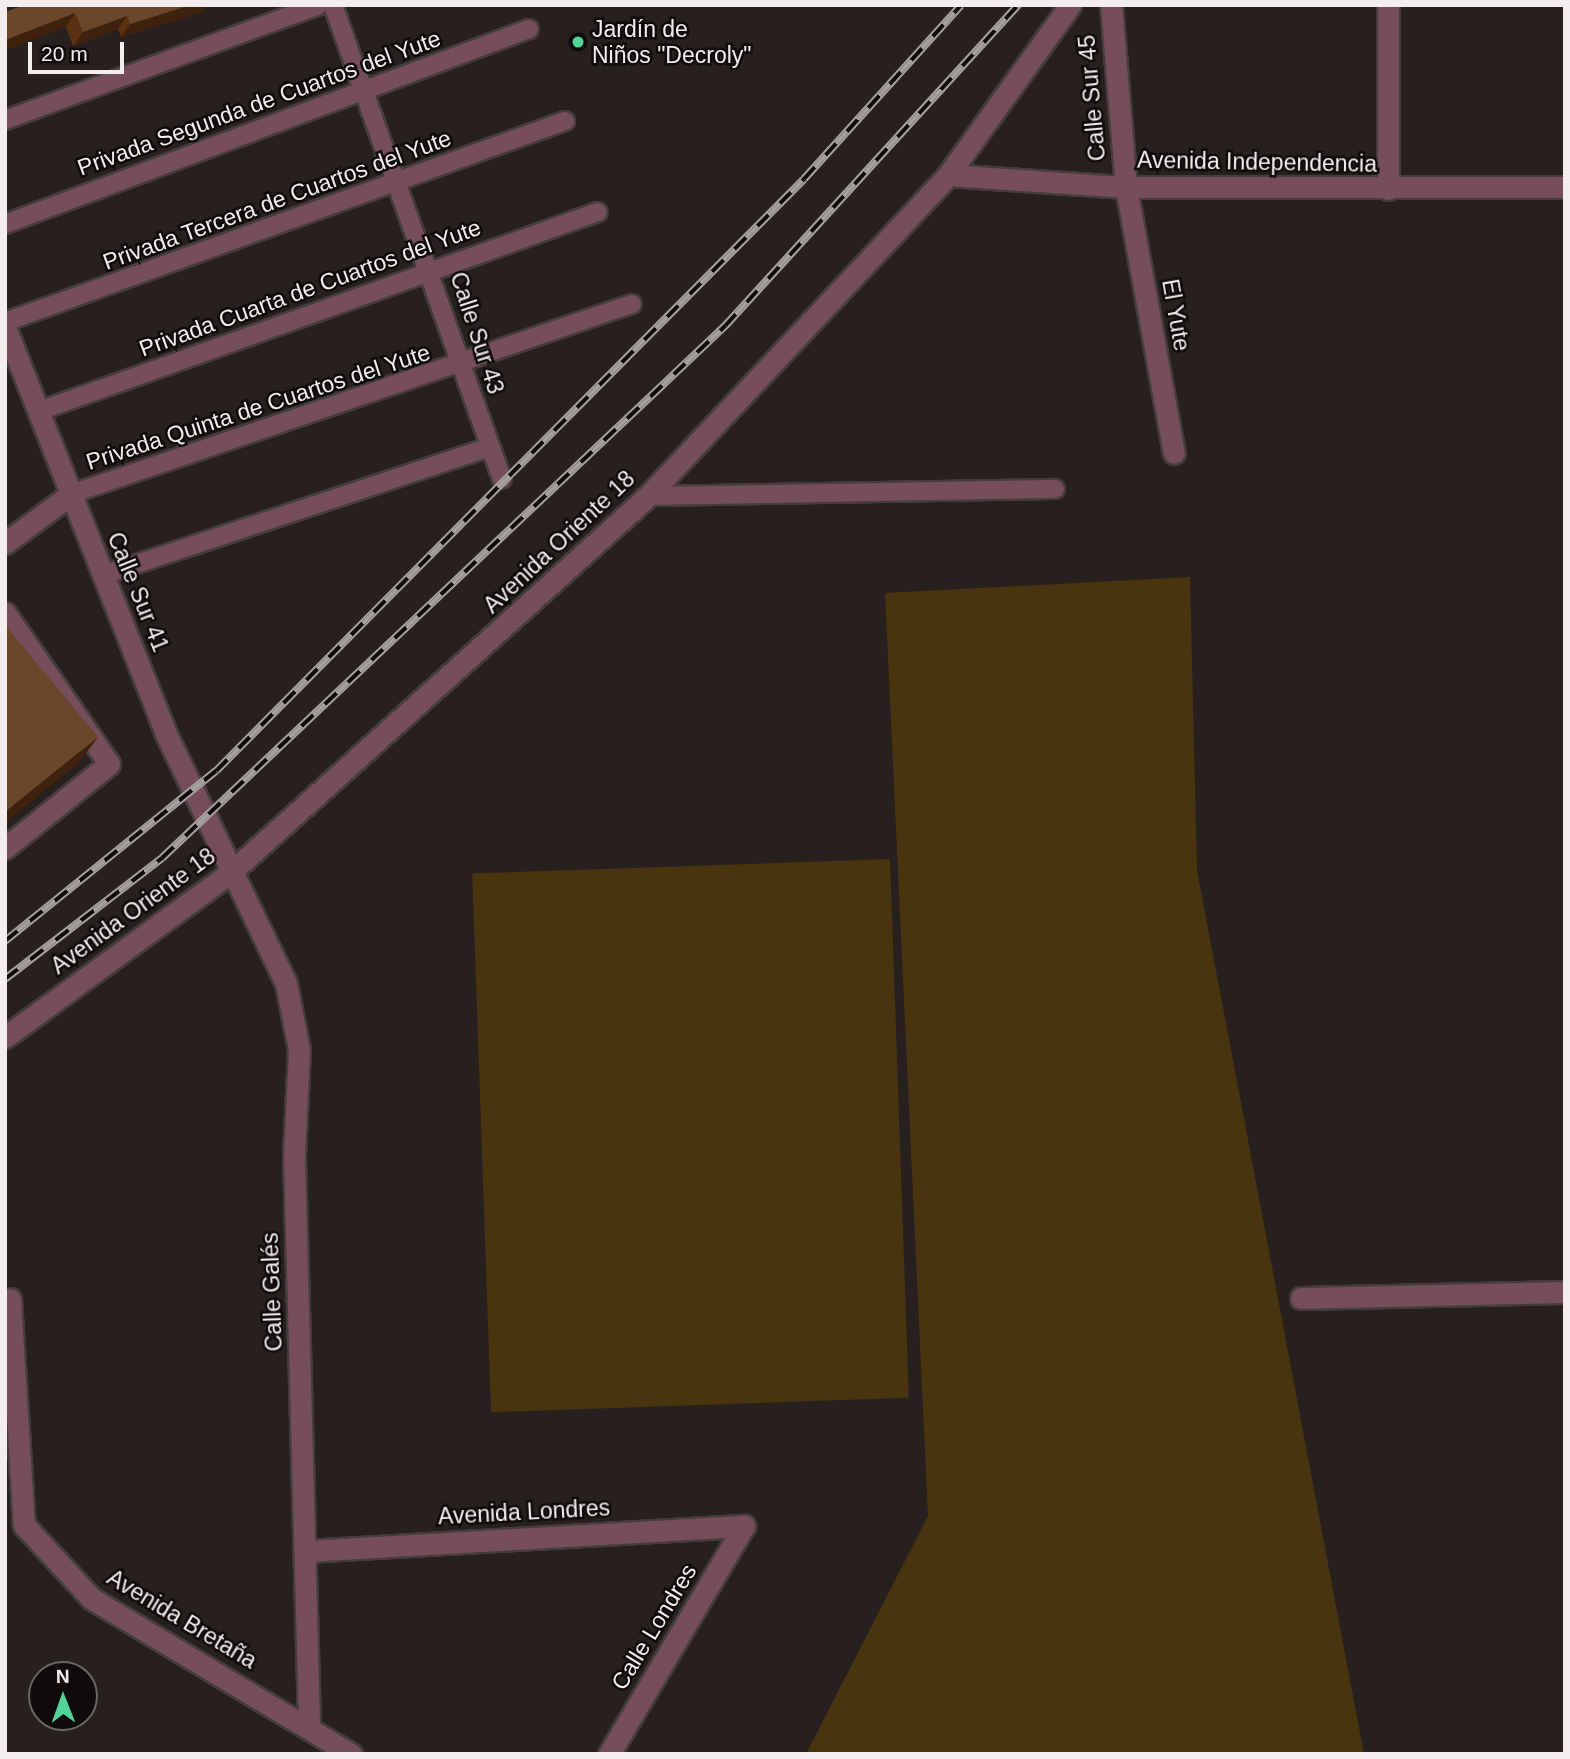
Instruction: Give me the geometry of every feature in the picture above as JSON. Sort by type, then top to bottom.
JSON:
[{"type":"street","name":"Avenida Oriente 18","points":[[5,1037],[230,873],[648,496],[948,175],[1070,5]]},
{"type":"street","name":"Calle Sur 45","points":[[1111,5],[1126,187]]},
{"type":"street","points":[[1388,5],[1388,189]]},
{"type":"street","name":"Avenida Independencia","points":[[948,175],[1126,187],[1565,187]]},
{"type":"street","name":"El Yute","points":[[1126,187],[1174,453]]},
{"type":"street","name":"Calle Sur 41","points":[[5,325],[103,575],[230,873]]},
{"type":"street","points":[[5,543],[72,494]]},
{"type":"street","points":[[5,613],[109,764],[5,848]]},
{"type":"street","name":"Calle Galés","points":[[230,873],[286,983],[299,1050],[293,1157],[307,1551],[309,1724]]},
{"type":"street","points":[[1301,1298],[1565,1292]]},
{"type":"street","name":"Avenida Bretaña","points":[[10,1299],[24,1525],[92,1599],[309,1724],[351,1754]]},
{"type":"street","name":"Avenida Londres","points":[[307,1551],[744,1527]]},
{"type":"street","name":"Calle Londres","points":[[609,1754],[744,1527]]},
{"type":"lane","points":[[5,120],[319,5]]},
{"type":"lane","name":"Calle Sur 43","points":[[333,5],[430,270],[459,366],[502,479]]},
{"type":"lane","name":"Privada Segunda de Cuartos del Yute","points":[[5,224],[529,29]]},
{"type":"lane","name":"Privada Tercera de Cuartos del Yute","points":[[5,325],[398,185],[565,121]]},
{"type":"lane","name":"Privada Cuarta de Cuartos del Yute","points":[[39,411],[598,212]]},
{"type":"lane","name":"Privada Quinta de Cuartos del Yute","points":[[72,494],[459,366],[632,304]]},
{"type":"lane","points":[[103,575],[490,447]]},
{"type":"lane","points":[[648,496],[1055,489]]},
{"type":"shaded area","points":[[1190,577],[1197,870],[1364,1754],[806,1754],[928,1516],[885,593]]},
{"type":"shaded area","points":[[890,859],[909,1398],[491,1412],[472,874]]},
{"type":"building","points":[[24,5],[191,5],[130,24],[127,16],[83,32],[75,13],[5,40],[5,12]]},
{"type":"building","points":[[5,625],[98,737],[5,812]]},
{"type":"railway","points":[[5,941],[216,771],[804,179],[961,5]]},
{"type":"railway","points":[[5,979],[162,858],[725,326],[1018,5]]},
{"type":"place","name":"Jardín de Niños \"Decroly\"","points":[[578,42]]}]
